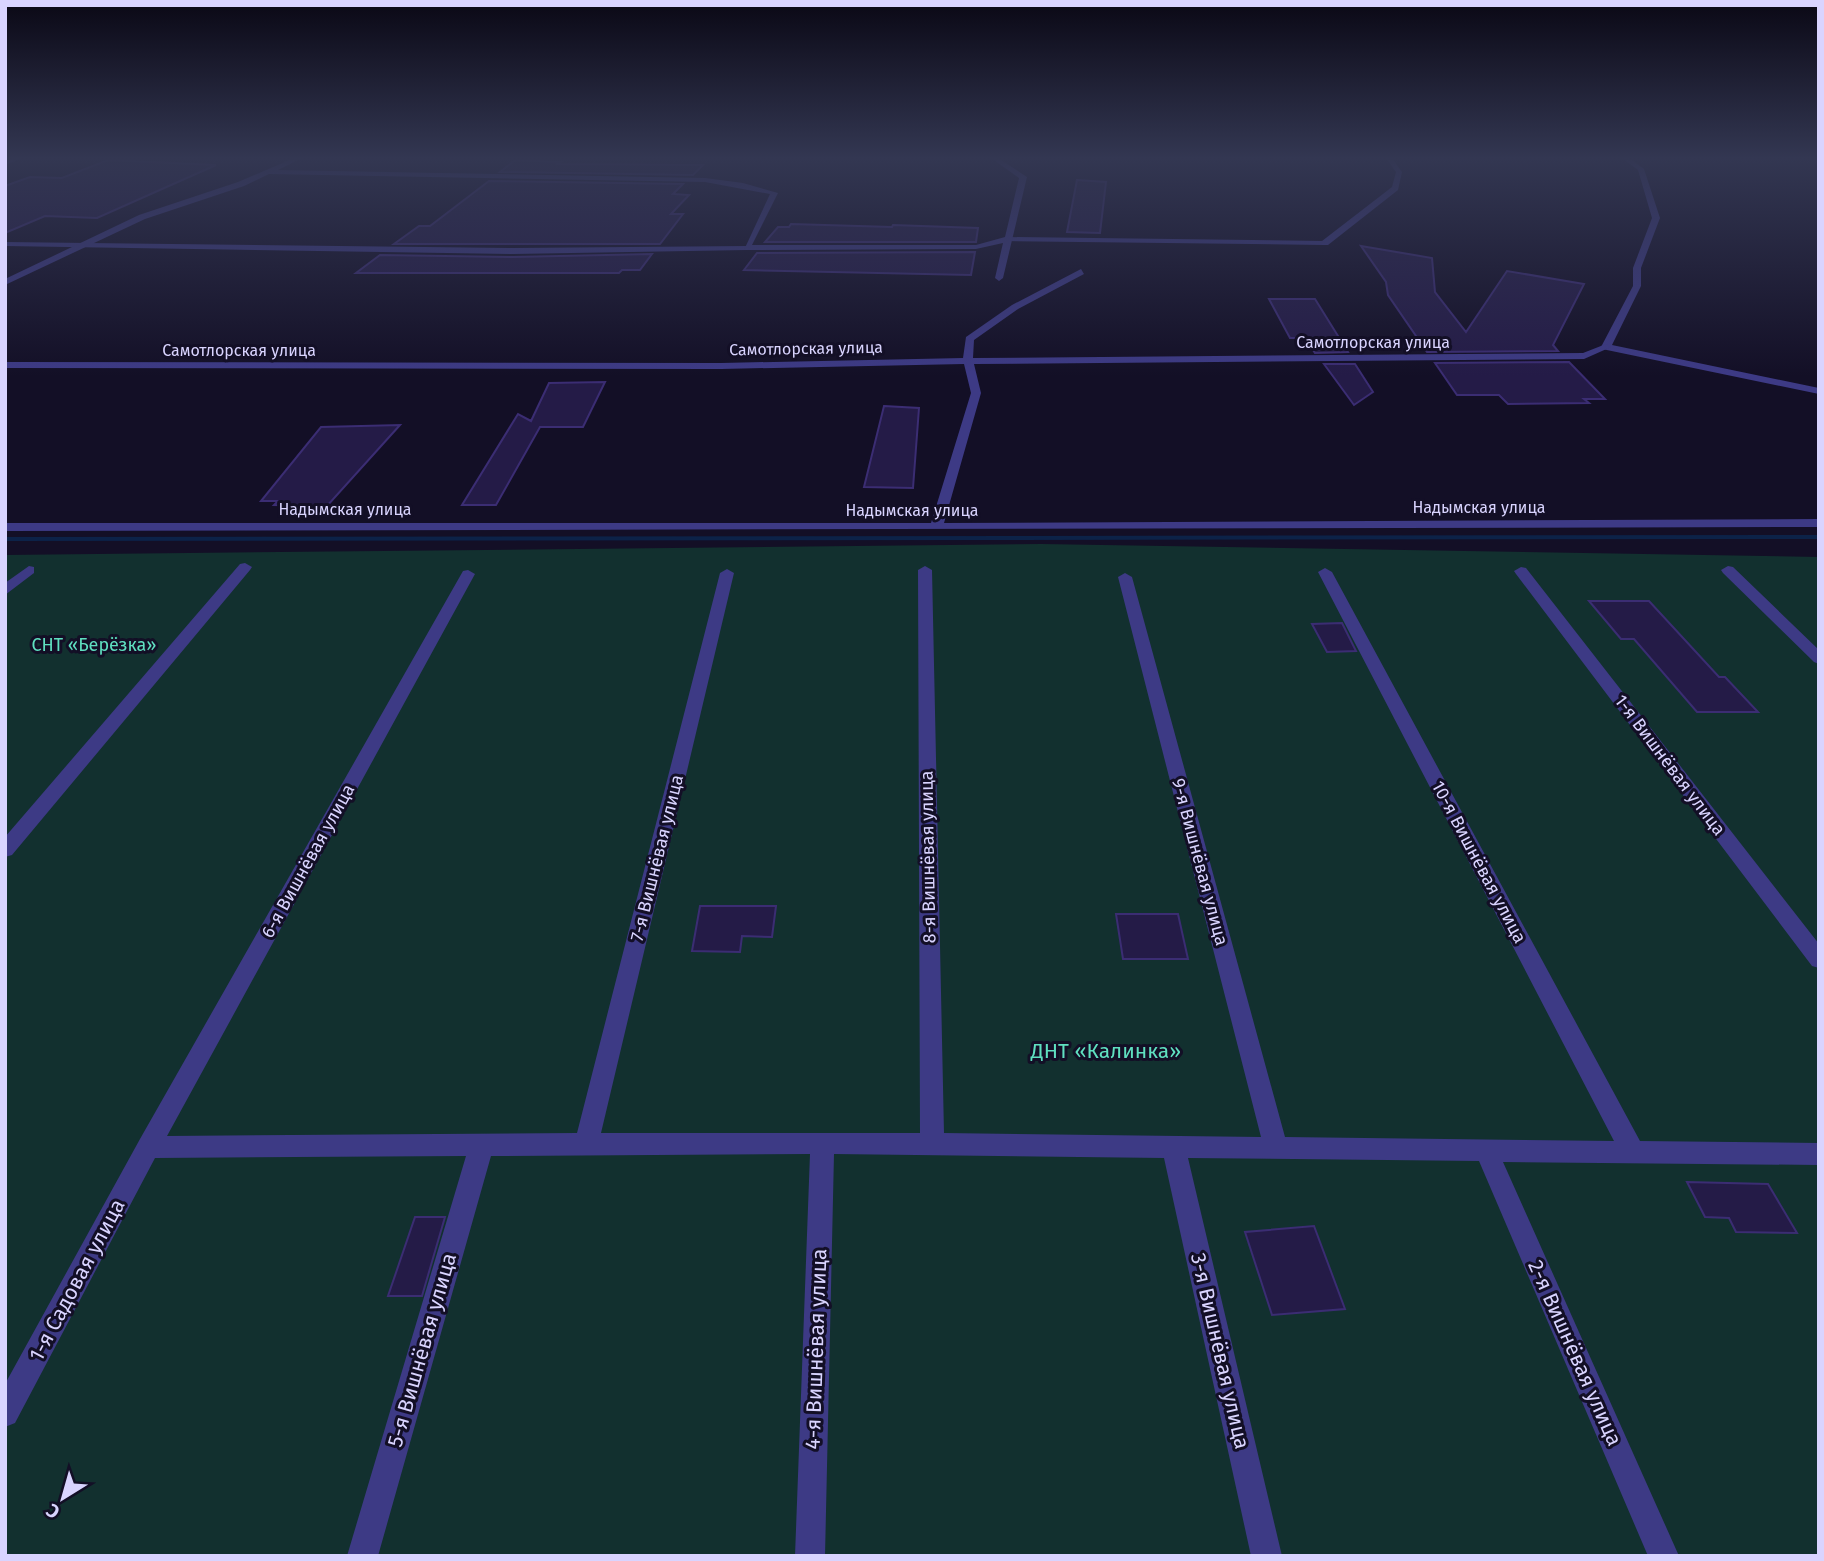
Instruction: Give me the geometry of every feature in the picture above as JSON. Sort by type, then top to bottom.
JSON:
[{"type":"street","points":[[5,282],[114,231]]},
{"type":"street","points":[[747,248],[756,231]]},
{"type":"street","points":[[999,278],[1010,231]]},
{"type":"street","points":[[5,244],[513,251],[976,247],[1008,239],[1325,243],[1340,231]]},
{"type":"street","points":[[1652,231],[1637,268],[1637,286],[1606,348],[1819,391]]},
{"type":"street","points":[[936,527],[976,393],[968,361],[969,339],[1015,307],[1081,272]]},
{"type":"street","name":"Самотлорская улица","points":[[5,365],[721,366],[968,361],[1584,356],[1606,348]]},
{"type":"street","name":"Надымская улица","points":[[5,527],[1819,523]]},
{"type":"street","points":[[5,850],[245,567]]},
{"type":"street","points":[[5,591],[29,569]]},
{"type":"street","name":"8-я Вишнёвая улица","points":[[925,570],[932,1143]]},
{"type":"street","points":[[1728,570],[1819,659]]},
{"type":"street","name":"1-я Вишнёвая улица","points":[[1521,571],[1819,960]]},
{"type":"street","name":"10-я Вишнёвая улица","points":[[1325,572],[1633,1152]]},
{"type":"street","name":"7-я Вишнёвая улица","points":[[587,1142],[727,573]]},
{"type":"street","name":"6-я Вишнёвая улица","points":[[148,1147],[467,574]]},
{"type":"street","name":"9-я Вишнёвая улица","points":[[1125,577],[1276,1147]]},
{"type":"street","points":[[148,1147],[587,1142],[932,1143],[1819,1154]]},
{"type":"street","name":"5-я Вишнёвая улица","points":[[362,1556],[482,1143]]},
{"type":"street","name":"4-я Вишнёвая улица","points":[[810,1556],[822,1143]]},
{"type":"street","name":"3-я Вишнёвая улица","points":[[1173,1146],[1267,1556]]},
{"type":"street","name":"1-я Садовая улица","points":[[5,1413],[148,1147]]},
{"type":"street","name":"2-я Вишнёвая улица","points":[[1486,1150],[1664,1556]]},
{"type":"green space","name":"ДНТ «Калинка»","points":[[1041,544],[1819,557],[1819,1556],[5,1556],[5,555]]},
{"type":"building","points":[[412,231],[670,231],[660,244],[394,244]]},
{"type":"building","points":[[775,231],[978,231],[976,242],[765,242]]},
{"type":"building","points":[[1067,231],[1100,231],[1100,233]]},
{"type":"building","points":[[1361,246],[1432,258],[1435,292],[1466,332],[1507,271],[1584,284],[1553,345],[1558,351],[1427,352],[1388,295],[1386,282]]},
{"type":"building","points":[[975,252],[971,275],[744,270],[757,253]]},
{"type":"building","points":[[652,254],[640,270],[622,270],[619,273],[356,273],[380,255],[513,257]]},
{"type":"building","points":[[1269,299],[1315,299],[1348,352],[1315,353],[1305,338],[1290,338]]},
{"type":"building","points":[[1569,362],[1605,399],[1584,399],[1589,403],[1508,404],[1499,395],[1457,395],[1435,363]]},
{"type":"building","points":[[1324,364],[1355,364],[1373,392],[1354,405]]},
{"type":"building","points":[[605,382],[583,427],[540,427],[496,505],[462,505],[518,414],[531,421],[549,383]]},
{"type":"building","points":[[884,406],[919,408],[913,488],[864,487]]},
{"type":"building","points":[[400,425],[327,506],[274,505],[278,501],[261,501],[321,427]]},
{"type":"building","points":[[1589,601],[1649,601],[1719,677],[1725,677],[1758,712],[1697,712],[1634,639],[1621,639]]},
{"type":"building","points":[[1342,623],[1356,651],[1327,652],[1312,624]]},
{"type":"building","points":[[700,906],[776,906],[772,937],[742,936],[740,952],[692,951]]},
{"type":"building","points":[[1116,914],[1178,914],[1188,959],[1123,959]]},
{"type":"building","points":[[1687,1182],[1768,1184],[1797,1233],[1736,1232],[1729,1218],[1705,1217]]},
{"type":"building","points":[[415,1217],[445,1217],[422,1296],[388,1296]]},
{"type":"building","points":[[1314,1226],[1345,1309],[1272,1315],[1245,1232]]},
{"type":"waterway","points":[[5,539],[1819,537]]},
{"type":"park label","name":"СНТ «Берёзка»","points":[[94,645]]}]
